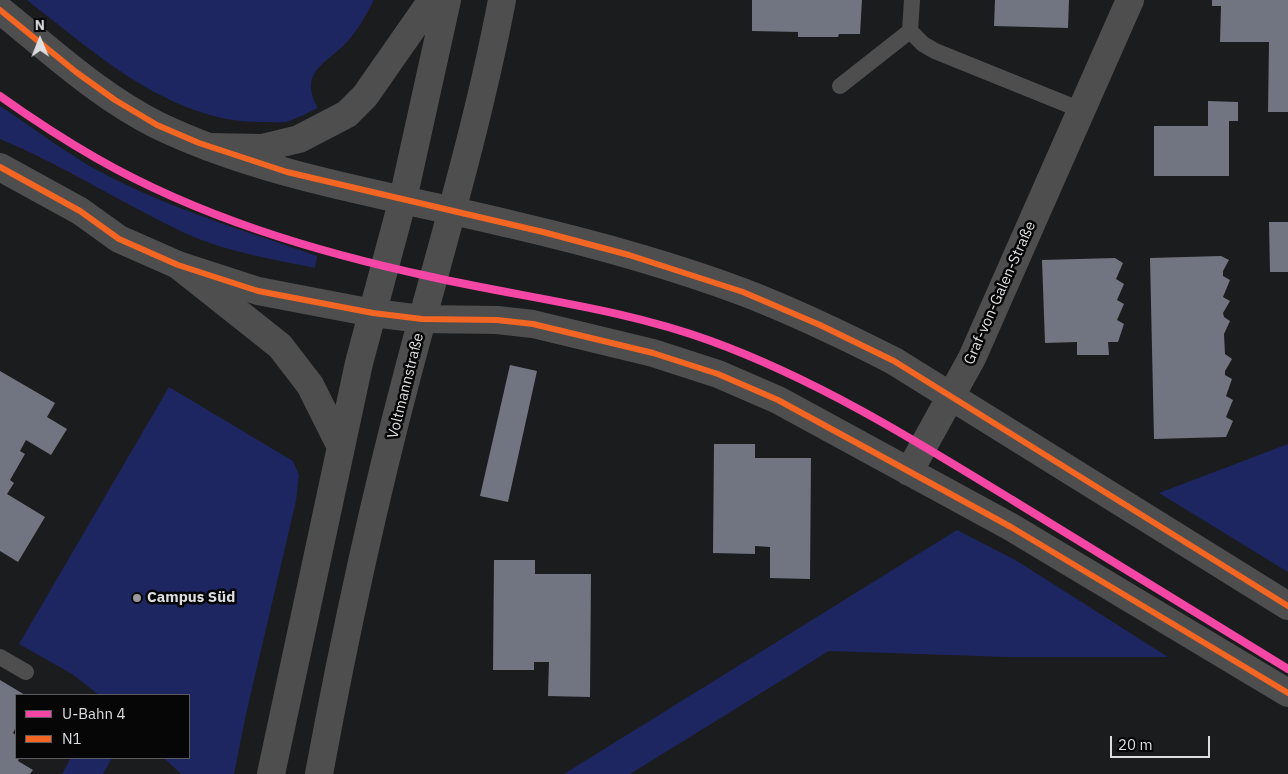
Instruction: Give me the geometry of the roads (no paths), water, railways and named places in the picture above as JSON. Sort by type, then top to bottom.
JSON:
[{"type":"street","points":[[209,147],[262,148],[299,139],[347,114],[365,96],[432,0]]},
{"type":"street","points":[[271,774],[341,446],[403,199],[447,0]]},
{"type":"street","name":"Voltmannstraße","points":[[319,774],[366,549],[422,319],[476,123],[502,0]]},
{"type":"street","name":"Graf-von-Galen-Straße","points":[[910,472],[980,342],[1130,0]]},
{"type":"street","points":[[0,10],[101,91],[156,124],[209,147],[277,168],[514,224],[639,257],[745,293],[833,330],[894,361],[952,396],[1288,606]]},
{"type":"street","points":[[0,167],[80,211],[118,239],[178,265],[258,291],[373,313],[422,319],[497,320],[533,324],[653,353],[718,374],[778,400],[1011,527],[1288,693]]},
{"type":"street","points":[[178,265],[280,346],[310,385],[341,446]]},
{"type":"lane","points":[[840,86],[910,31],[912,0]]},
{"type":"lane","points":[[910,31],[923,44],[935,51],[1081,110]]},
{"type":"lane","points":[[0,657],[26,672]]},
{"type":"metro line","name":"4","points":[[0,96],[71,143],[135,179],[217,215],[259,230],[302,244],[388,267],[643,320],[711,341],[790,374],[903,434],[1288,669]]},
{"type":"place","name":"Campus Süd","points":[[137,598]]}]
